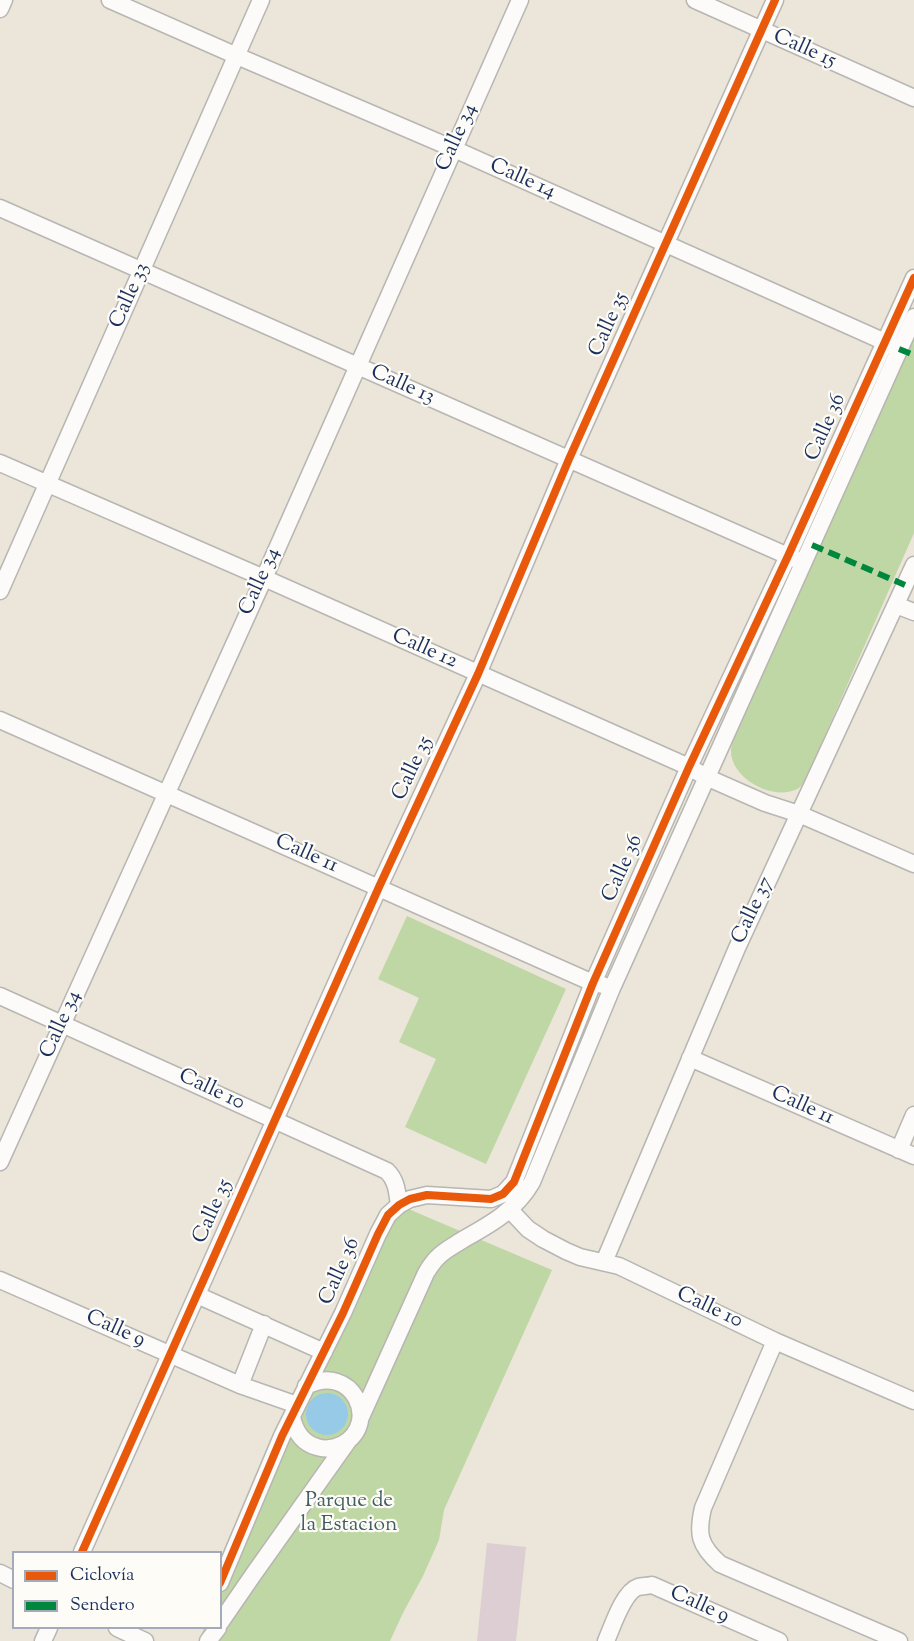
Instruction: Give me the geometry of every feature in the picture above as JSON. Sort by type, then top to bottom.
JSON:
[{"type":"street","points":[[0,9],[4,0]]},
{"type":"street","name":"Calle 14","points":[[110,0],[237,57],[454,149],[892,345]]},
{"type":"street","name":"Calle 33","points":[[0,591],[261,0]]},
{"type":"street","name":"Calle 34","points":[[0,1162],[264,578],[520,0]]},
{"type":"street","name":"Calle 15","points":[[695,0],[914,99]]},
{"type":"street","name":"Calle 35","points":[[82,1551],[379,887],[478,674],[569,459],[775,0]]},
{"type":"street","name":"Calle 13","points":[[0,208],[804,563]]},
{"type":"street","name":"Calle 36","points":[[360,1417],[426,1273],[436,1258],[448,1248],[510,1210],[532,1182],[612,988],[804,563],[892,345],[914,278]]},
{"type":"street","name":"Calle 36","points":[[306,1386],[388,1215],[410,1199],[427,1195],[491,1199],[503,1194],[514,1182],[593,983],[689,767],[788,556],[892,345],[914,317]]},
{"type":"street","name":"Calle 12","points":[[0,463],[264,578],[765,803],[799,814],[914,864]]},
{"type":"street","name":"Calle 37","points":[[604,1262],[737,948],[914,565]]},
{"type":"street","points":[[896,605],[914,612]]},
{"type":"street","name":"Calle 11","points":[[0,720],[593,983],[612,988]]},
{"type":"street","name":"Calle 10","points":[[0,996],[387,1171],[394,1178],[399,1205]]},
{"type":"street","name":"Calle 11","points":[[690,1058],[907,1153]]},
{"type":"street","points":[[907,1153],[914,1115]]},
{"type":"street","name":"Calle 10","points":[[510,1210],[543,1239],[580,1257],[619,1266],[775,1341],[914,1401]]},
{"type":"street","name":"Calle 9","points":[[0,1280],[294,1411]]},
{"type":"street","points":[[197,1295],[324,1352]]},
{"type":"street","points":[[240,1385],[264,1324]]},
{"type":"street","points":[[775,1341],[703,1508],[699,1526],[701,1539],[708,1553],[720,1563],[899,1641]]},
{"type":"street","points":[[222,1578],[282,1436],[306,1386],[323,1379],[340,1382],[354,1393],[360,1408],[359,1425],[222,1620]]},
{"type":"street","points":[[294,1411],[298,1434],[312,1446],[331,1448],[348,1441]]},
{"type":"street","name":"Calle 9","points":[[606,1641],[621,1606],[630,1593],[636,1587],[652,1585],[779,1641]]},
{"type":"street","points":[[119,1629],[145,1641]]},
{"type":"street","points":[[208,1641],[217,1629]]},
{"type":"green space","points":[[914,337],[914,533],[805,781],[798,789],[785,792],[764,789],[745,778],[733,761],[731,749],[735,733]]},
{"type":"green space","points":[[407,916],[566,989],[486,1164],[405,1127],[436,1059],[399,1042],[419,998],[378,979]]},
{"type":"green space","name":"Parque de la Estacion","points":[[399,1205],[552,1270],[444,1510],[439,1540],[390,1641],[199,1641],[204,1629],[222,1629],[222,1579]]},
{"type":"water","points":[[327,1393],[335,1394],[342,1399],[347,1406],[347,1422],[342,1429],[335,1434],[327,1435],[319,1434],[312,1429],[307,1422],[306,1414],[307,1406],[312,1399],[319,1394]]},
{"type":"building","points":[[487,1543],[526,1547],[516,1641],[477,1641]]},
{"type":"marked path","points":[[899,349],[914,355]]},
{"type":"marked path","points":[[812,545],[905,585]]},
{"type":"cycle path","points":[[82,1551],[379,887],[478,674],[569,459],[775,0]]},
{"type":"cycle path","points":[[222,1578],[282,1436],[343,1313],[388,1215],[410,1199],[427,1195],[491,1199],[503,1194],[514,1182],[593,983],[689,767],[914,278]]}]
